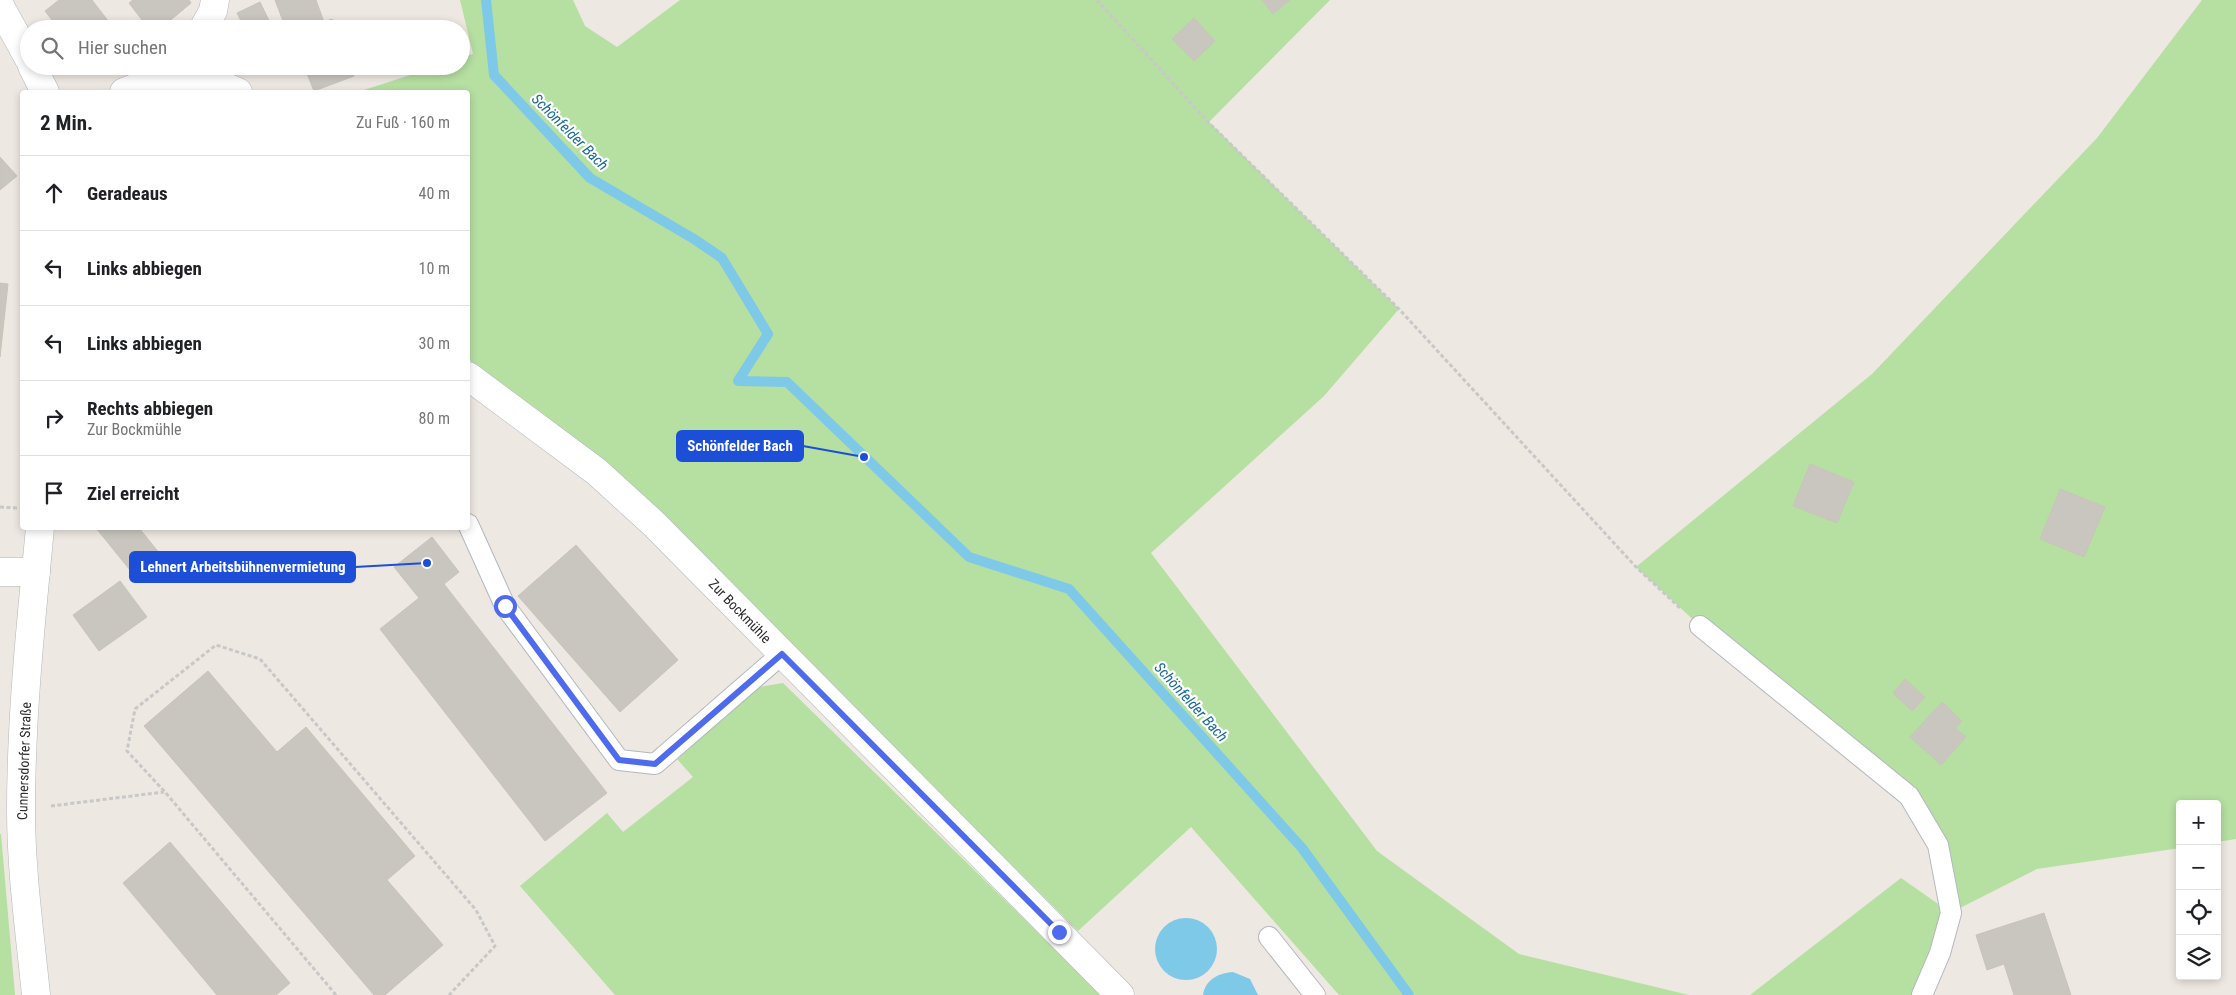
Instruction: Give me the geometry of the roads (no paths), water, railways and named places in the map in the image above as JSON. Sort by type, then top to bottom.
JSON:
[{"type":"street","points":[[208,20],[213,11],[215,0]]},
{"type":"street","points":[[0,6],[20,43]]},
{"type":"street","points":[[36,75],[44,90]]},
{"type":"street","points":[[128,90],[161,75]]},
{"type":"street","points":[[186,75],[215,82],[233,90]]},
{"type":"street","name":"Zur Bockmühle","points":[[470,377],[597,472],[654,524],[1120,995]]},
{"type":"street","name":"Cunnersdorfer Straße","points":[[36,995],[23,854],[21,810],[25,721],[40,530]]},
{"type":"street","points":[[0,572],[36,572]]},
{"type":"lane","points":[[470,528],[505,606],[619,760],[655,764],[782,654]]},
{"type":"lane","points":[[1700,626],[1909,796],[1938,845],[1951,913],[1940,953],[1922,995]]},
{"type":"lane","points":[[1269,937],[1315,995]]},
{"type":"water","points":[[1186,918],[1198,920],[1208,927],[1215,937],[1217,949],[1215,961],[1208,971],[1198,978],[1186,980],[1174,978],[1164,971],[1157,961],[1155,949],[1157,937],[1164,927],[1174,920]]},
{"type":"water","points":[[1233,972],[1250,979],[1258,995],[1203,995],[1209,981],[1222,974]]},
{"type":"waterway","name":"Schönfelder Bach","points":[[486,0],[494,75],[590,178],[694,239],[722,258],[768,334],[738,381],[787,382],[969,557],[1069,589],[1302,848],[1409,995]]},
{"type":"place","name":"Schönfelder Bach","points":[[864,457]]},
{"type":"place","name":"Lehnert Arbeitsbühnenvermietung","points":[[427,563]]}]
